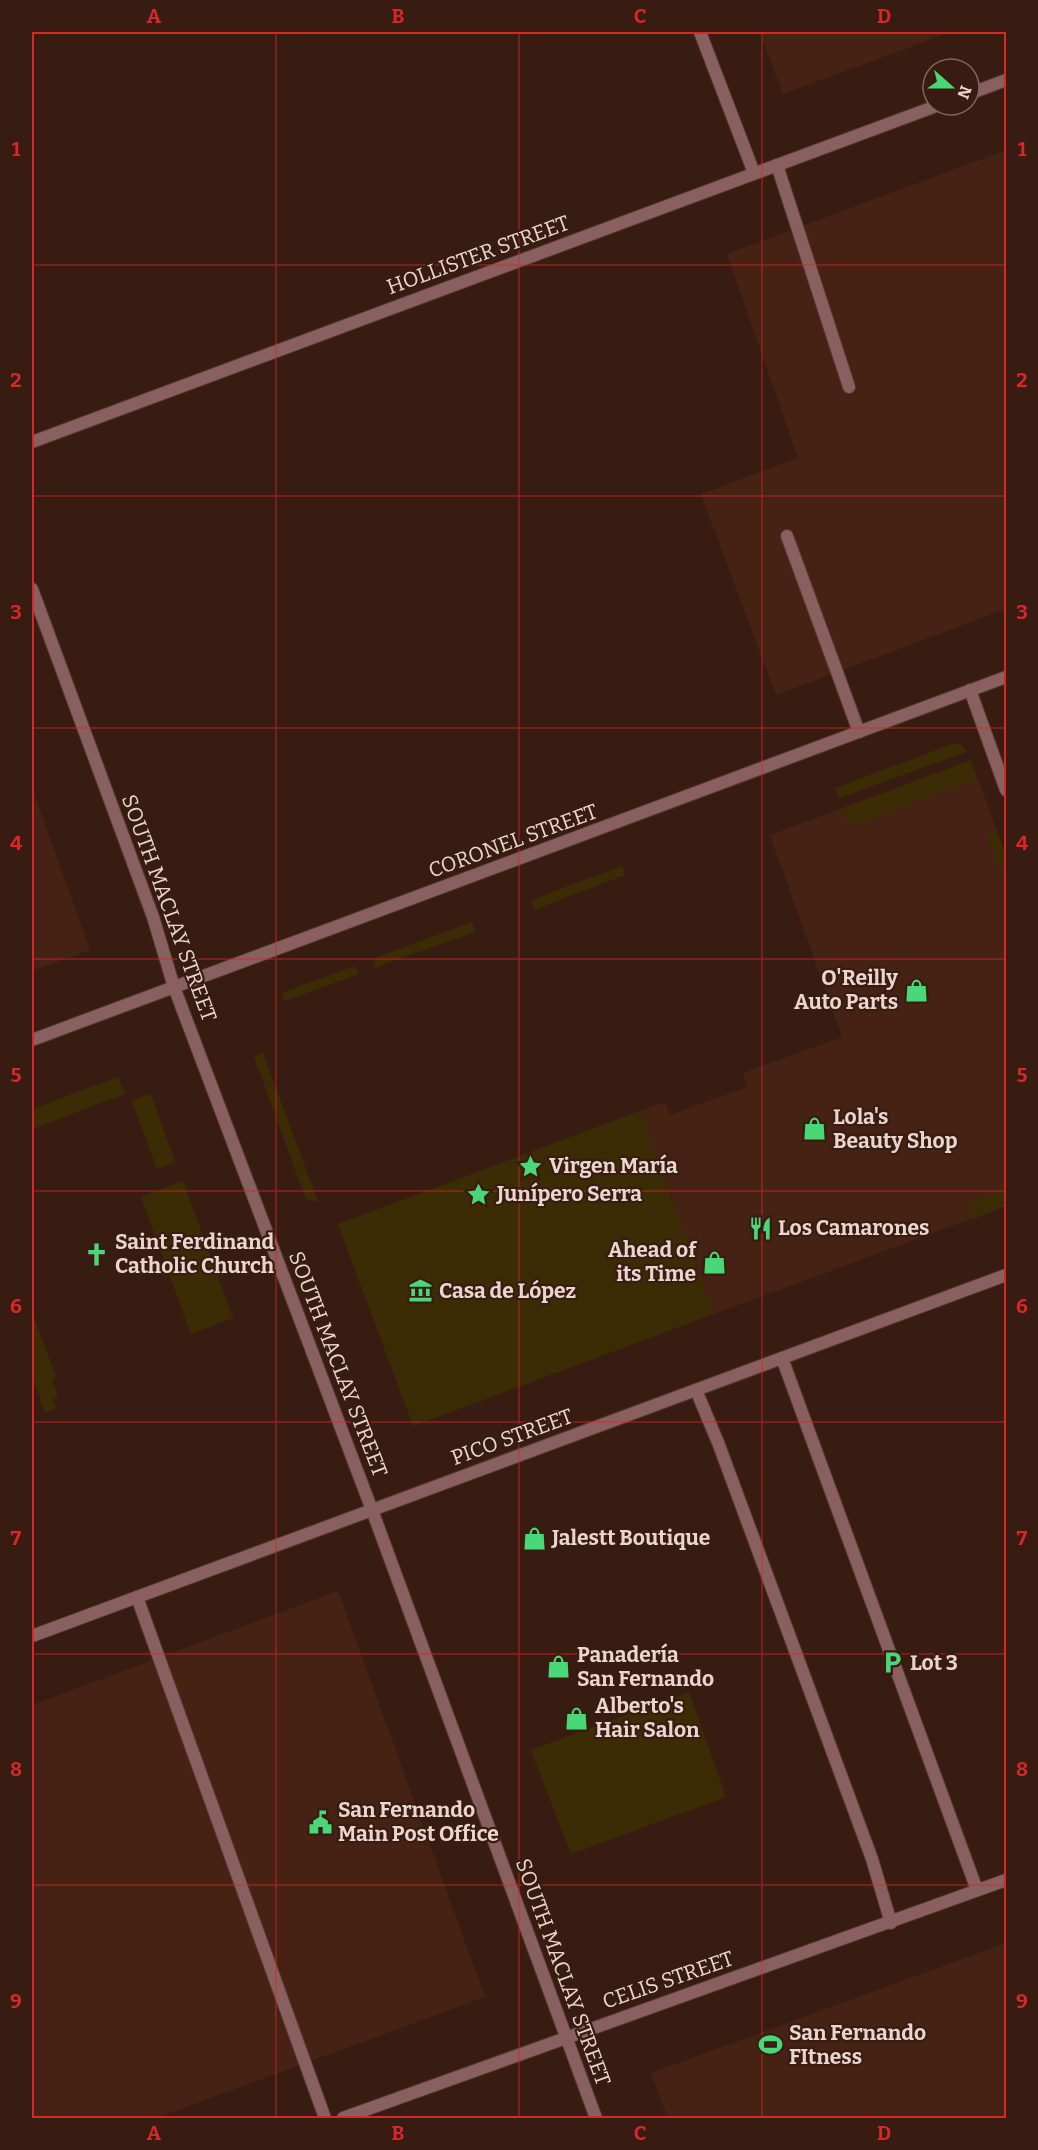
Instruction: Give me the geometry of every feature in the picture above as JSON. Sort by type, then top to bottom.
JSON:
[{"type":"street","points":[[700,32],[754,173]]},
{"type":"street","points":[[981,89],[1006,80]]},
{"type":"street","name":"HOLLISTER STREET","points":[[32,442],[921,112]]},
{"type":"street","points":[[777,165],[849,387]]},
{"type":"street","points":[[787,536],[859,732]]},
{"type":"street","name":"SOUTH MACLAY STREET","points":[[32,589],[153,917],[174,987],[372,1510],[596,2118]]},
{"type":"street","name":"CORONEL STREET","points":[[32,1040],[1006,677]]},
{"type":"street","points":[[970,690],[1006,790]]},
{"type":"street","name":"PICO STREET","points":[[32,1636],[1006,1275]]},
{"type":"street","points":[[782,1358],[977,1890]]},
{"type":"street","points":[[696,1390],[719,1444],[855,1814],[891,1923]]},
{"type":"street","points":[[137,1597],[325,2118]]},
{"type":"street","name":"CELIS STREET","points":[[343,2118],[1006,1880]]},
{"type":"shaded area","points":[[760,32],[951,32],[783,94]]},
{"type":"shaded area","points":[[1006,150],[1006,609],[776,695],[701,494],[798,458],[727,254]]},
{"type":"shaded area","points":[[955,743],[963,746],[966,752],[839,798],[835,788]]},
{"type":"shaded area","points":[[971,760],[1006,857],[1006,1206],[714,1314],[640,1111],[665,1102],[670,1115],[747,1087],[743,1073],[842,1037],[770,835]]},
{"type":"shaded area","points":[[971,760],[976,779],[853,826],[847,824],[842,809]]},
{"type":"shaded area","points":[[32,788],[90,950],[32,971]]},
{"type":"shaded area","points":[[991,828],[997,831],[1006,857],[1006,869],[1001,871],[987,835]]},
{"type":"shaded area","points":[[622,866],[625,875],[534,910],[531,900]]},
{"type":"shaded area","points":[[472,922],[475,932],[374,968],[375,958]]},
{"type":"shaded area","points":[[354,966],[359,974],[285,1001],[282,993]]},
{"type":"shaded area","points":[[263,1053],[318,1202],[306,1199],[254,1057]]},
{"type":"shaded area","points":[[118,1077],[125,1094],[32,1129],[32,1109]]},
{"type":"shaded area","points":[[151,1094],[175,1162],[157,1169],[132,1101]]},
{"type":"shaded area","name":"Casa de López","points":[[640,1111],[714,1314],[413,1426],[338,1224]]},
{"type":"shaded area","points":[[183,1181],[233,1318],[191,1334],[141,1197]]},
{"type":"shaded area","points":[[1006,1189],[1006,1206],[973,1219],[967,1204]]},
{"type":"shaded area","points":[[32,1312],[56,1377],[52,1380],[58,1396],[53,1398],[56,1408],[45,1413],[32,1374]]},
{"type":"shaded area","points":[[338,1591],[485,1997],[156,2118],[32,2118],[32,1705]]},
{"type":"shaded area","points":[[689,1692],[726,1797],[571,1854],[531,1750]]},
{"type":"shaded area","points":[[1006,1943],[1006,2118],[668,2118],[651,2073]]},
{"type":"place","name":"O'Reilly Auto Parts","points":[[916,990]]},
{"type":"place","name":"Lola's Beauty Shop","points":[[815,1129]]},
{"type":"place","name":"Virgen María","points":[[531,1166]]},
{"type":"place","name":"Junípero Serra","points":[[479,1194]]},
{"type":"place","name":"Los Camarones","points":[[760,1228]]},
{"type":"place","name":"Saint Ferdinand Catholic Church","points":[[97,1254]]},
{"type":"place","name":"Ahead of its Time","points":[[714,1262]]},
{"type":"place","name":"Casa de López","points":[[421,1291]]},
{"type":"place","name":"Jalestt Boutique","points":[[534,1538]]},
{"type":"place","name":"Lot 3","points":[[892,1663]]},
{"type":"place","name":"Panadería San Fernando","points":[[559,1667]]},
{"type":"place","name":"Alberto's Hair Salon","points":[[577,1718]]},
{"type":"place","name":"San Fernando Main Post Office","points":[[320,1822]]},
{"type":"place","name":"San Fernando FItness","points":[[771,2045]]}]
